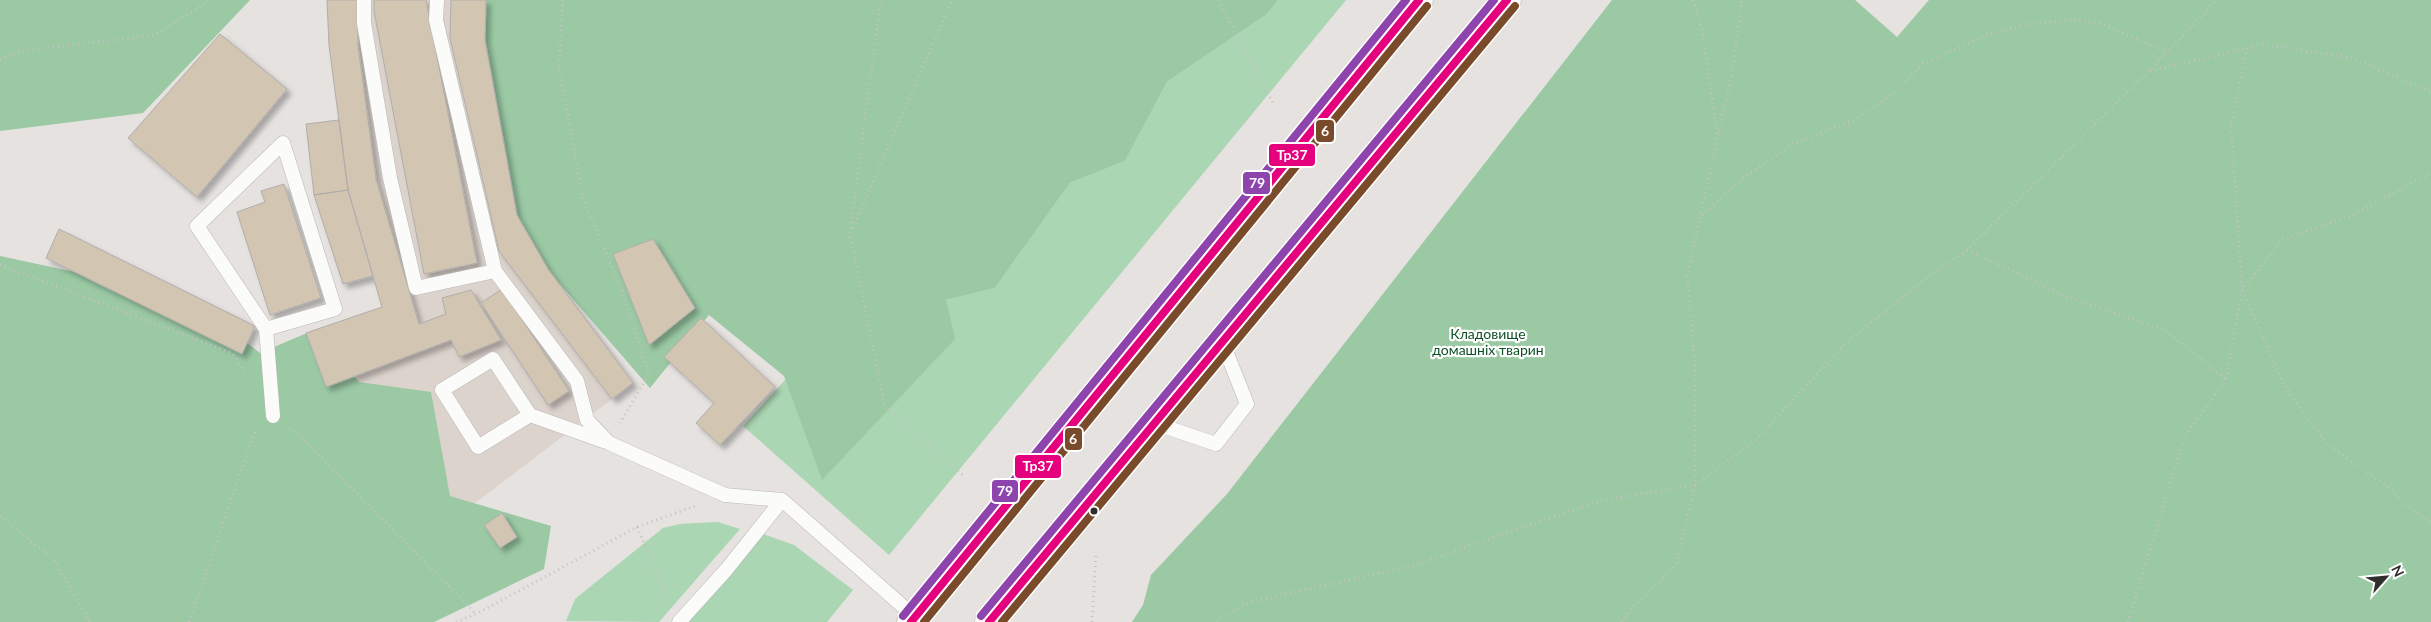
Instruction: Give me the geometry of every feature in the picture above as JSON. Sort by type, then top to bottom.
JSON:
[{"type":"main road","points":[[913,620],[1419,0]]},
{"type":"main road","points":[[989,622],[1506,0]]},
{"type":"lane","points":[[364,0],[364,23],[390,178],[416,288],[495,271]]},
{"type":"lane","points":[[437,0],[436,20],[495,271],[577,381],[587,420],[609,443]]},
{"type":"lane","points":[[266,329],[335,309],[283,143],[197,226],[266,329],[273,416]]},
{"type":"lane","points":[[1154,423],[1216,444],[1247,404],[1222,341]]},
{"type":"lane","points":[[530,415],[478,447],[442,390],[493,359],[530,415],[609,443],[726,495],[782,500],[913,620]]},
{"type":"lane","points":[[679,622],[726,570],[782,500]]},
{"type":"path","points":[[0,60],[22,51],[155,35],[210,0]]},
{"type":"path","points":[[563,0],[559,67],[583,199],[622,291],[649,374],[609,443]]},
{"type":"path","points":[[883,0],[880,4],[850,233],[885,407],[964,476]]},
{"type":"path","points":[[850,233],[952,0]]},
{"type":"path","points":[[1218,0],[1273,104]]},
{"type":"path","points":[[1692,0],[1702,29],[1718,137]]},
{"type":"path","points":[[1622,622],[1628,612],[1676,565],[1696,485],[1695,366],[1687,276],[1732,73],[1742,0]]},
{"type":"path","points":[[1217,622],[1249,602],[1410,567],[1602,500],[1696,485],[1754,442],[1844,345],[1926,279],[1968,250],[2149,71],[2217,0]]},
{"type":"path","points":[[1701,216],[1745,176],[1793,144],[1854,120],[1889,97],[1923,64],[1986,35],[2030,24],[2073,20],[2100,23],[2167,52]]},
{"type":"path","points":[[2149,71],[2264,44],[2352,58],[2431,92]]},
{"type":"path","points":[[2128,622],[2185,436],[2226,379],[2242,290],[2231,127],[2247,48]]},
{"type":"path","points":[[2242,290],[2282,240],[2354,214],[2431,173]]},
{"type":"path","points":[[1968,250],[2068,297],[2164,330],[2226,379]]},
{"type":"path","points":[[0,265],[232,353],[248,376]]},
{"type":"path","points":[[2242,290],[2284,385],[2327,444],[2390,488],[2406,505],[2431,523]]},
{"type":"path","points":[[189,622],[254,429],[273,416],[299,435],[476,614]]},
{"type":"path","points":[[456,622],[476,614],[637,527],[726,495]]},
{"type":"path","points":[[0,516],[54,560],[90,622]]},
{"type":"path","points":[[637,527],[672,605]]},
{"type":"path","points":[[1092,622],[1096,553]]},
{"type":"shaded area","points":[[327,0],[486,0],[548,269],[633,383],[441,529],[326,387],[306,333],[382,307],[348,190],[329,45]]},
{"type":"green space","points":[[0,0],[250,0],[143,113],[0,131]]},
{"type":"green space","points":[[481,0],[1278,0],[1267,14],[1167,82],[1125,161],[1070,183],[995,288],[946,300],[955,339],[822,480],[784,376],[709,315],[650,388],[520,238],[479,47]]},
{"type":"green space","points":[[1278,0],[1346,0],[889,555],[743,426],[786,379],[822,479],[946,300],[995,288],[1070,183],[1125,161],[1167,82],[1267,14]]},
{"type":"green space","name":"Кладовище домашніх тварин","points":[[1612,0],[1855,0],[1897,37],[1929,0],[2431,0],[2431,622],[1132,622],[1143,605],[1151,575],[1227,494]]},
{"type":"green space","points":[[0,256],[187,296],[260,353],[314,330],[359,382],[431,392],[450,496],[551,526],[544,569],[434,622],[0,622]]},
{"type":"green space","points":[[718,522],[740,529],[659,622],[566,621],[575,599],[663,528],[680,524]]},
{"type":"green space","points":[[763,534],[794,545],[853,590],[827,622],[687,622]]},
{"type":"building","points":[[327,0],[358,0],[358,46],[376,179],[419,324],[446,314],[442,298],[471,290],[501,340],[459,357],[451,340],[326,387],[306,333],[382,307],[348,190],[329,45]]},
{"type":"building","points":[[374,0],[426,0],[477,263],[424,274],[374,11]]},
{"type":"building","points":[[451,0],[486,0],[485,40],[517,215],[548,269],[633,383],[612,399],[499,251],[450,38]]},
{"type":"building","points":[[220,34],[287,89],[197,197],[128,138]]},
{"type":"building","points":[[339,120],[348,190],[314,195],[306,124]]},
{"type":"building","points":[[284,184],[321,298],[270,315],[237,212],[265,202],[261,191]]},
{"type":"building","points":[[348,190],[373,276],[343,284],[314,195]]},
{"type":"building","points":[[59,229],[255,326],[242,354],[46,258]]},
{"type":"building","points":[[653,239],[695,308],[649,345],[613,254]]},
{"type":"building","points":[[502,289],[569,391],[548,405],[481,303]]},
{"type":"building","points":[[701,318],[775,387],[720,445],[696,423],[714,403],[664,357]]},
{"type":"building","points":[[502,513],[517,537],[500,548],[484,525]]},
{"type":"transit line","name":"79","points":[[903,616],[1406,0]]},
{"type":"transit line","name":"Тр37","points":[[911,622],[1419,0]]},
{"type":"transit line","name":"79","points":[[981,616],[1494,0]]},
{"type":"transit line","name":"Тр37","points":[[989,622],[1507,0]]},
{"type":"transit line","name":"6","points":[[924,622],[1427,6]]},
{"type":"transit line","name":"6","points":[[1002,622],[1515,6]]}]
